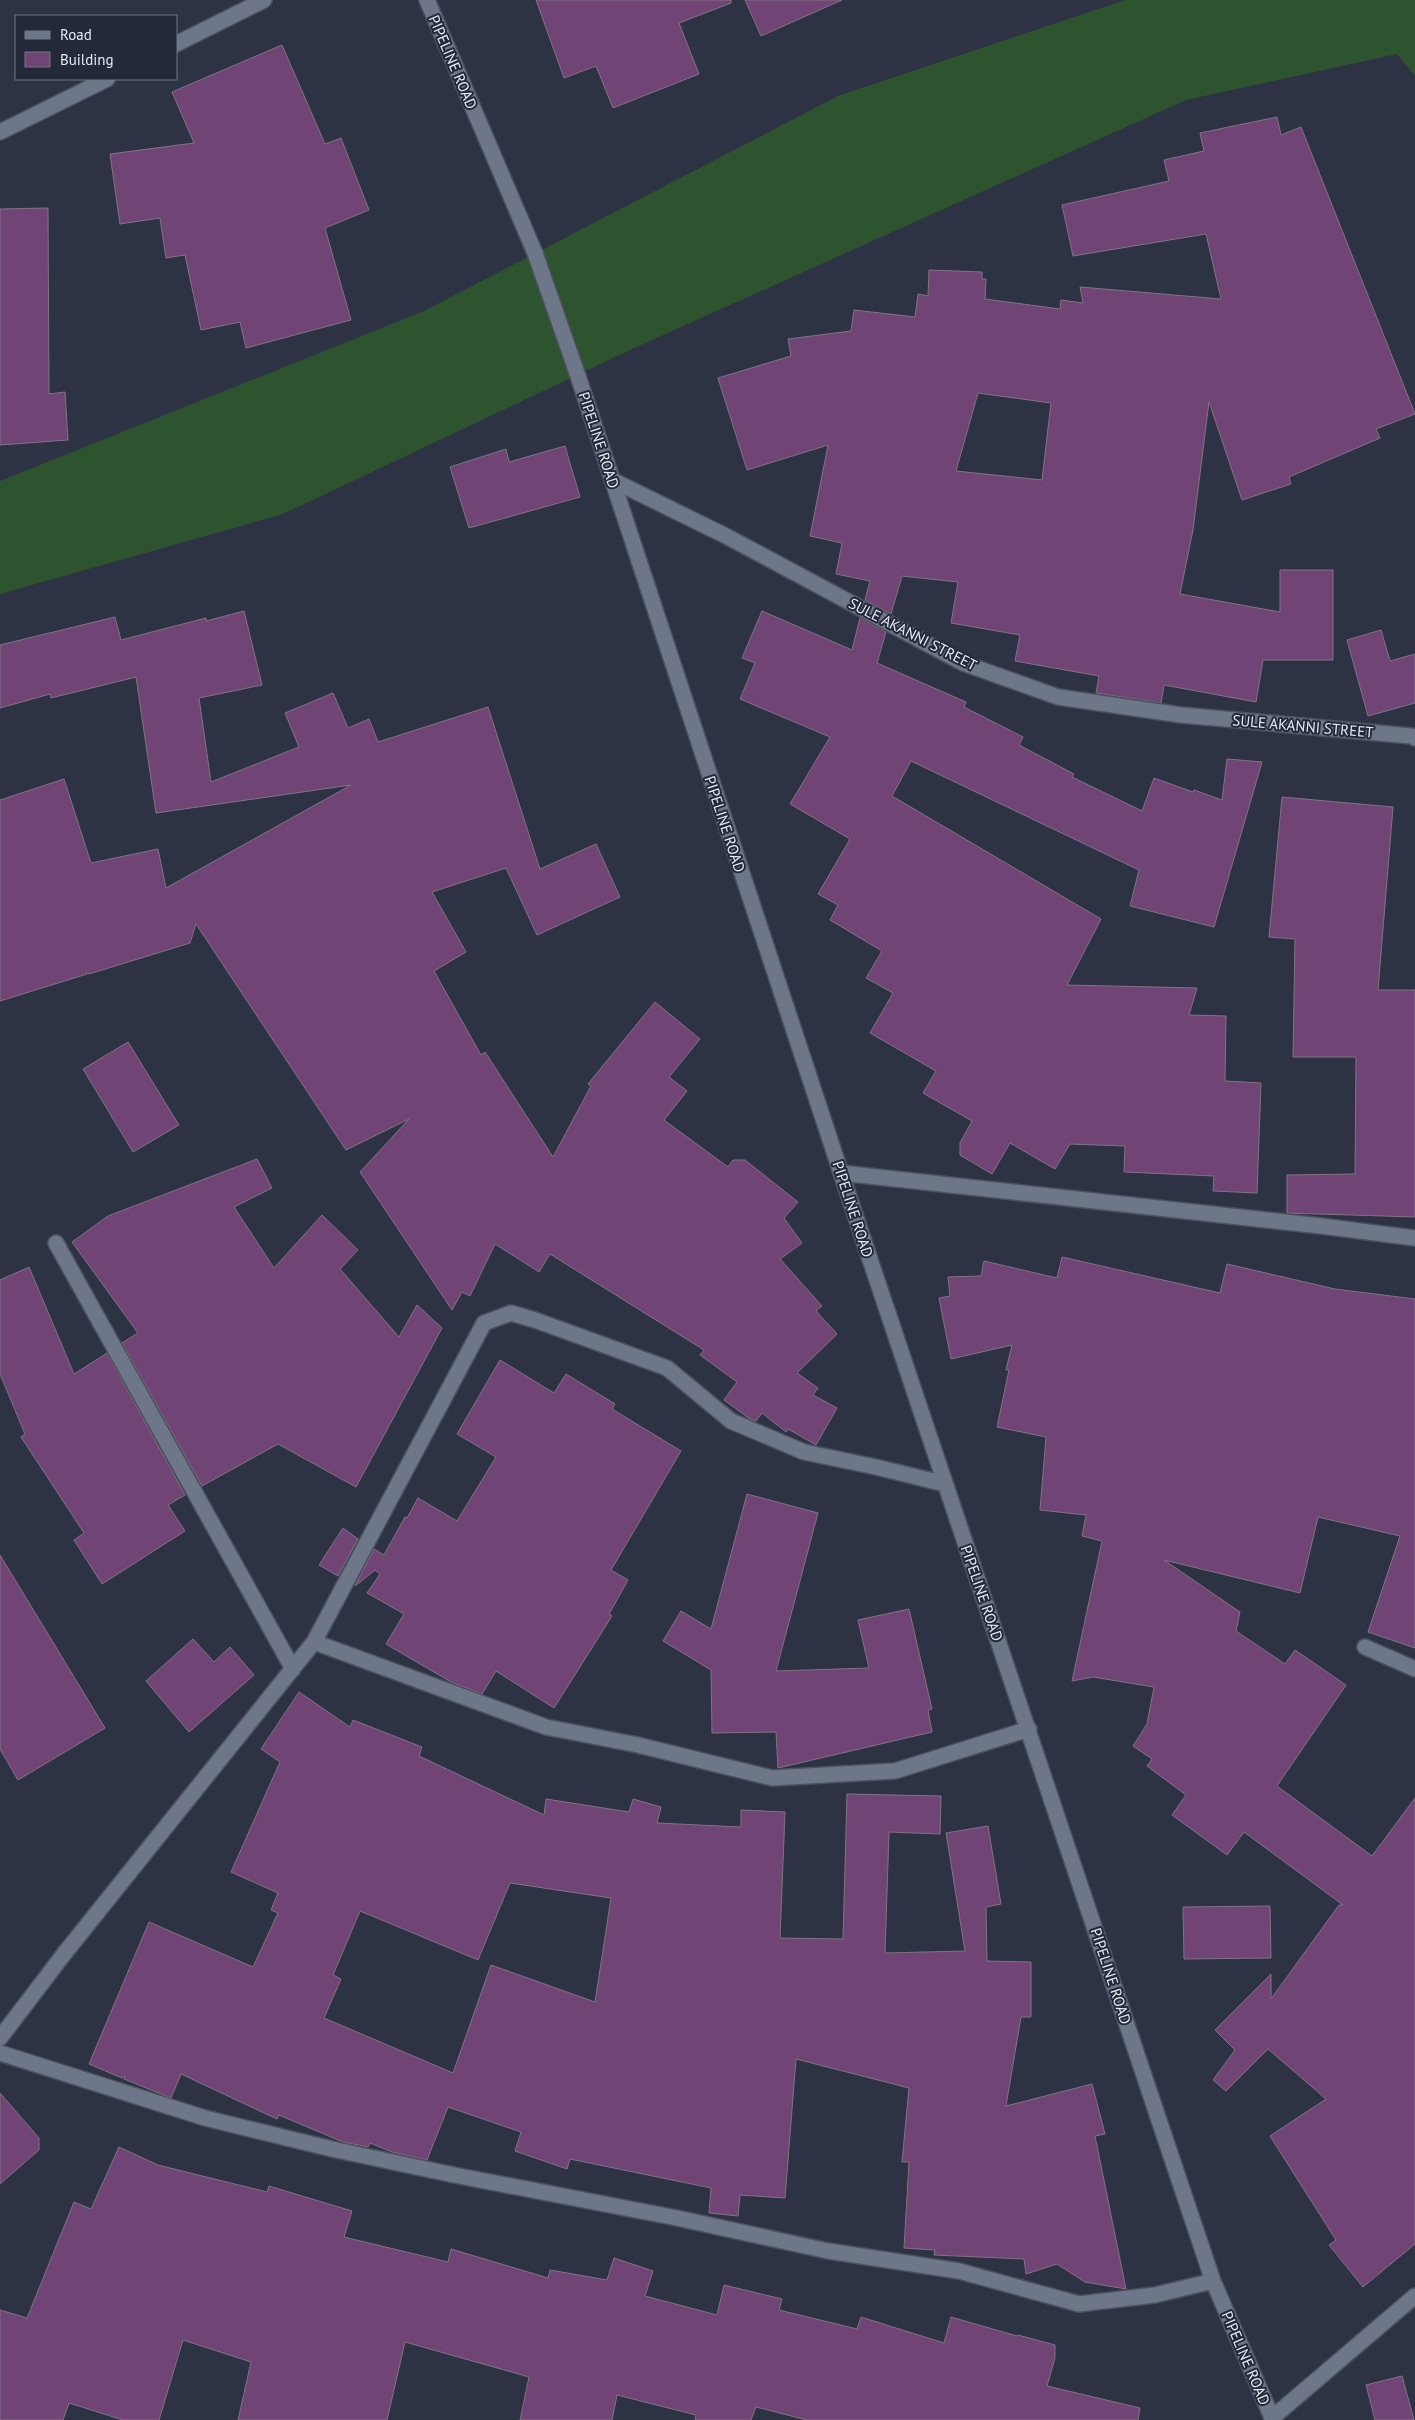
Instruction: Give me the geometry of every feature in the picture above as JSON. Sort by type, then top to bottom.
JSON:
[{"type":"street","points":[[178,43],[264,0]]},
{"type":"street","name":"PIPELINE ROAD","points":[[427,0],[534,253],[578,376],[840,1174],[1213,2281],[1273,2419]]},
{"type":"street","points":[[0,132],[104,80]]},
{"type":"street","name":"SULE AKANNI STREET","points":[[612,480],[726,536],[963,663],[1058,697],[1181,715],[1411,736],[1415,738]]},
{"type":"street","points":[[840,1174],[1312,1224],[1415,1238]]},
{"type":"street","points":[[56,1243],[293,1669]]},
{"type":"street","points":[[0,2038],[70,1946],[314,1642],[484,1323],[511,1313],[667,1368],[731,1421],[804,1452],[945,1484]]},
{"type":"street","points":[[314,1642],[546,1727],[638,1746],[772,1778],[895,1771],[1028,1729]]},
{"type":"street","points":[[1365,1647],[1415,1669]]},
{"type":"street","points":[[0,2053],[205,2118],[332,2149],[454,2176],[677,2218],[828,2251],[959,2271],[1079,2304],[1155,2295],[1213,2281]]},
{"type":"street","points":[[1273,2419],[1415,2296]]},
{"type":"green space","points":[[1125,0],[1415,0],[1415,76],[1397,54],[1186,100],[630,350],[283,514],[0,594],[0,481],[424,311],[838,96]]},
{"type":"building","points":[[536,0],[731,0],[731,3],[679,23],[699,74],[613,108],[596,66],[564,78]]},
{"type":"building","points":[[745,0],[842,0],[761,36]]},
{"type":"building","points":[[282,45],[325,144],[341,138],[369,210],[325,228],[351,320],[246,348],[240,322],[201,330],[185,255],[166,258],[160,218],[120,224],[110,154],[194,143],[172,92]]},
{"type":"building","points":[[1277,117],[1281,135],[1301,127],[1415,414],[1376,429],[1380,438],[1289,477],[1291,484],[1242,500],[1209,402],[1193,530],[1180,594],[1280,612],[1280,570],[1333,570],[1333,660],[1263,660],[1256,702],[1164,685],[1161,703],[1096,693],[1099,676],[1015,661],[1020,635],[951,623],[958,582],[902,576],[891,614],[865,600],[870,581],[836,574],[842,543],[810,536],[828,445],[747,470],[718,378],[791,356],[788,339],[851,331],[854,310],[915,317],[918,294],[928,296],[929,270],[982,272],[982,279],[986,279],[985,299],[1060,309],[1061,300],[1083,303],[1080,287],[1221,299],[1206,234],[1073,256],[1062,205],[1169,181],[1164,160],[1204,151],[1200,133]],"holes":[[[978,393],[1051,403],[1042,480],[956,471]]]},
{"type":"building","points":[[48,208],[49,394],[65,392],[68,440],[0,445],[0,209]]},
{"type":"building","points":[[565,446],[580,497],[469,528],[450,467],[506,449],[509,462]]},
{"type":"building","points":[[244,611],[262,685],[199,698],[211,782],[299,747],[285,713],[333,693],[348,728],[369,719],[378,742],[488,707],[540,869],[596,844],[620,897],[537,935],[506,868],[432,892],[466,952],[434,971],[481,1055],[485,1052],[553,1157],[591,1086],[588,1084],[655,1002],[700,1039],[669,1077],[687,1091],[664,1120],[728,1167],[733,1160],[745,1160],[798,1202],[784,1218],[802,1243],[780,1259],[822,1306],[816,1311],[837,1334],[797,1373],[818,1388],[813,1395],[837,1408],[816,1445],[788,1429],[786,1432],[762,1413],[756,1421],[750,1419],[724,1400],[737,1382],[700,1355],[704,1350],[550,1254],[539,1272],[495,1244],[470,1296],[462,1292],[452,1310],[360,1172],[409,1119],[346,1150],[196,924],[190,943],[89,974],[86,972],[87,974],[0,1001],[0,800],[64,779],[91,863],[158,849],[166,888],[351,785],[156,813],[136,677],[51,698],[50,694],[0,708],[0,645],[115,617],[121,640],[206,618],[206,621]]},
{"type":"building","points":[[762,611],[852,650],[860,618],[886,632],[877,663],[966,702],[964,707],[1023,737],[1019,745],[1074,774],[1072,777],[1142,811],[1154,778],[1222,800],[1227,759],[1262,762],[1214,927],[1130,906],[1139,870],[911,761],[892,796],[1101,919],[1067,985],[1197,988],[1189,1015],[1226,1016],[1225,1081],[1261,1083],[1257,1193],[1213,1191],[1214,1176],[1124,1172],[1125,1146],[1070,1144],[1055,1169],[1010,1143],[992,1174],[960,1155],[960,1143],[972,1121],[923,1093],[936,1071],[870,1033],[893,993],[866,978],[882,951],[830,920],[838,905],[818,894],[850,839],[790,804],[830,737],[740,699],[755,663],[742,658]]},
{"type":"building","points":[[1381,630],[1390,661],[1415,654],[1415,703],[1368,716],[1347,640]]},
{"type":"building","points":[[1282,797],[1393,807],[1378,990],[1415,990],[1415,1217],[1287,1213],[1287,1175],[1355,1174],[1356,1057],[1293,1057],[1295,939],[1269,937]]},
{"type":"building","points":[[128,1042],[179,1125],[133,1152],[83,1069]]},
{"type":"building","points":[[257,1159],[272,1188],[234,1207],[274,1268],[322,1215],[358,1250],[340,1269],[399,1337],[417,1305],[442,1328],[356,1487],[278,1444],[202,1486],[122,1343],[138,1333],[72,1242],[108,1216]]},
{"type":"building","points":[[1062,1257],[1220,1293],[1227,1264],[1335,1289],[1415,1299],[1415,1648],[1368,1632],[1400,1536],[1318,1517],[1300,1593],[1164,1560],[1240,1612],[1236,1631],[1285,1664],[1295,1650],[1346,1685],[1277,1786],[1372,1856],[1415,1798],[1415,2244],[1363,2287],[1329,2245],[1336,2240],[1270,2136],[1326,2099],[1268,2049],[1226,2091],[1213,2080],[1235,2050],[1215,2030],[1271,1974],[1271,1999],[1339,1905],[1343,1905],[1244,1832],[1227,1855],[1172,1815],[1186,1795],[1147,1766],[1152,1759],[1133,1746],[1147,1724],[1154,1687],[1093,1677],[1072,1681],[1102,1541],[1082,1536],[1086,1515],[1040,1510],[1046,1437],[997,1427],[1009,1370],[1006,1370],[1012,1345],[951,1359],[939,1298],[950,1296],[948,1277],[981,1276],[984,1261],[1057,1278]]},
{"type":"building","points":[[29,1267],[74,1374],[107,1353],[185,1495],[168,1505],[185,1531],[102,1584],[74,1540],[84,1533],[21,1437],[25,1434],[0,1374],[0,1280]]},
{"type":"building","points":[[500,1360],[554,1393],[566,1374],[615,1404],[612,1409],[681,1451],[611,1570],[628,1580],[609,1614],[612,1616],[554,1708],[496,1671],[482,1694],[451,1682],[386,1644],[404,1614],[367,1593],[380,1574],[375,1570],[355,1586],[374,1549],[384,1555],[418,1498],[457,1521],[496,1457],[457,1434]]},
{"type":"building","points":[[747,1494],[818,1513],[776,1671],[869,1668],[858,1620],[909,1609],[932,1709],[928,1710],[932,1732],[778,1768],[776,1732],[712,1733],[711,1670],[663,1641],[681,1611],[711,1629]]},
{"type":"building","points":[[343,1528],[358,1539],[338,1576],[319,1565]]},
{"type":"building","points":[[0,1555],[105,1728],[18,1780],[0,1749]]},
{"type":"building","points":[[193,1639],[214,1662],[230,1647],[254,1675],[189,1732],[146,1681]]},
{"type":"building","points":[[299,1692],[350,1727],[353,1720],[422,1747],[419,1756],[544,1815],[546,1799],[629,1812],[633,1799],[661,1807],[657,1823],[741,1827],[741,1810],[785,1812],[780,1938],[843,1939],[847,1794],[941,1796],[940,1834],[889,1832],[885,1953],[965,1951],[946,1833],[988,1826],[1001,1904],[986,1907],[987,1961],[1031,1962],[1031,2017],[1021,2017],[1006,2106],[1092,2084],[1105,2134],[1095,2136],[1126,2289],[1085,2282],[1057,2264],[1026,2274],[1024,2259],[934,2255],[935,2250],[904,2248],[909,2162],[902,2162],[909,2088],[796,2059],[785,2198],[740,2195],[738,2216],[709,2213],[711,2188],[570,2159],[567,2169],[515,2151],[521,2132],[448,2107],[427,2160],[392,2152],[370,2143],[368,2147],[343,2142],[279,2115],[277,2119],[181,2074],[171,2098],[124,2079],[125,2076],[122,2078],[89,2064],[149,1922],[253,1967],[278,1913],[271,1910],[278,1893],[231,1872],[280,1762],[261,1749]],"holes":[[[510,1883],[611,1898],[595,2002],[491,1965],[453,2073],[324,2018],[341,1979],[333,1975],[360,1911],[478,1960]]]},
{"type":"building","points":[[1270,1906],[1271,1958],[1184,1959],[1183,1907]]},
{"type":"building","points":[[0,2093],[39,2138],[39,2150],[0,2184]]},
{"type":"building","points":[[119,2147],[158,2165],[267,2192],[269,2186],[352,2211],[344,2237],[448,2262],[451,2249],[548,2278],[550,2270],[607,2280],[614,2258],[653,2271],[645,2296],[717,2315],[724,2285],[782,2299],[779,2310],[857,2329],[861,2317],[944,2343],[951,2317],[1055,2345],[1055,2358],[1047,2386],[1140,2408],[1138,2420],[807,2420],[756,2407],[751,2420],[695,2420],[696,2415],[617,2395],[612,2420],[520,2420],[529,2377],[405,2342],[387,2420],[238,2420],[251,2362],[183,2340],[159,2420],[123,2420],[69,2403],[63,2420],[0,2420],[0,2310],[27,2318],[74,2202],[91,2209]]},
{"type":"building","points":[[1402,2376],[1414,2420],[1375,2420],[1366,2385]]}]
